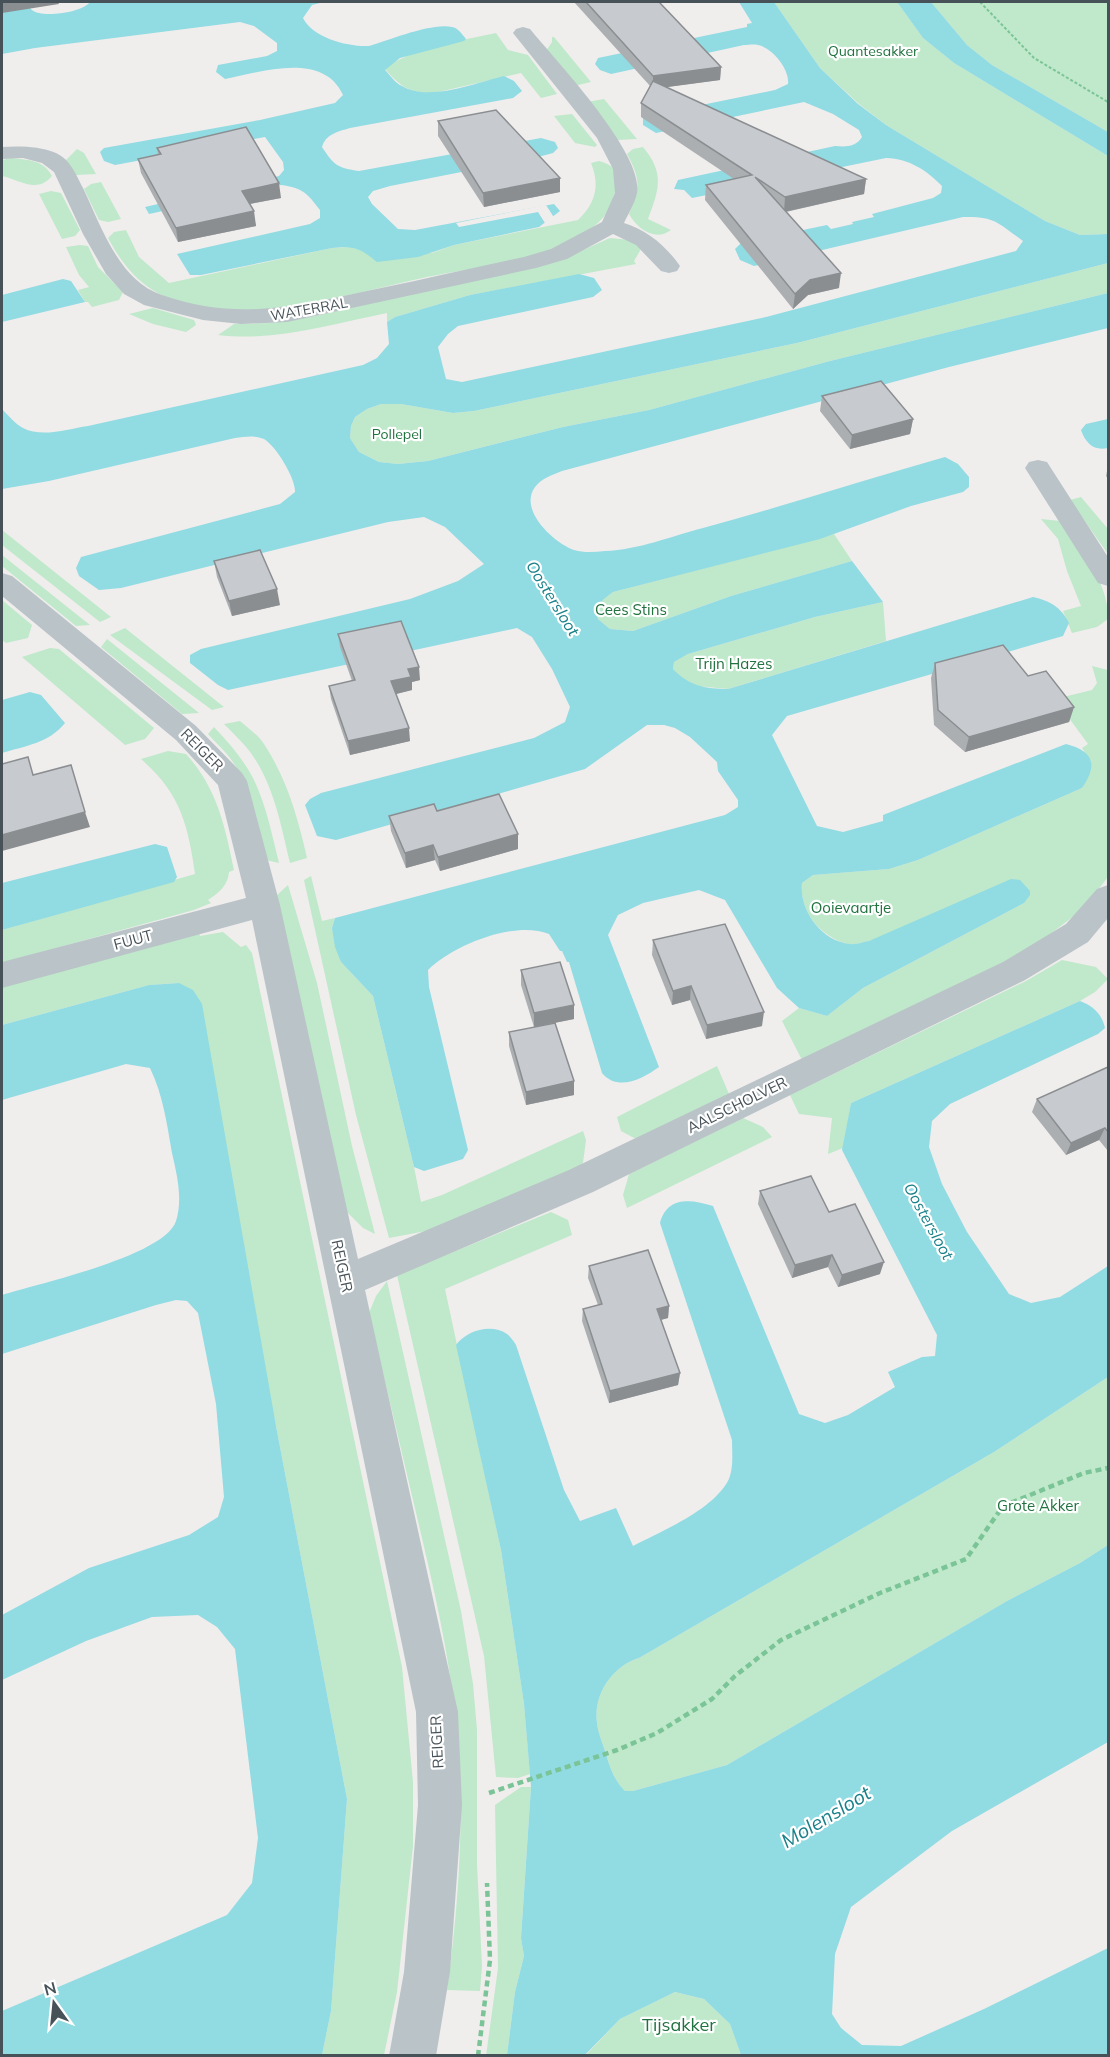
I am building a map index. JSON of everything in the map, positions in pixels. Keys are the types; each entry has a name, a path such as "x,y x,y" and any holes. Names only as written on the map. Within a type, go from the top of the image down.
{"street":[{"path":"523,33 606,136 624,169 626,193 611,226 635,233 646,241 669,266"},
{"name":"WATERRAL","path":"2,153 23,152 49,159 63,169 94,234 117,274 132,289 152,300 212,314 241,317 287,315 505,268 559,254 611,226"},
{"path":"1038,468 1108,577"},
{"name":"REIGER","path":"2,582 186,733 232,781 264,905 437,1712 440,1805 428,1972 412,2055"},
{"name":"AALSCHOLVER","path":"345,1281 581,1181 1014,971 1077,933 1108,897"},
{"name":"FUUT","path":"2,975 264,905"}],"path":[{"path":"980,2 1034,58 1108,102"},
{"path":"488,1805 488,1793 617,1750 657,1733 712,1699 735,1676 781,1640 880,1593 966,1559 1004,1506 1084,1473 1108,1468"},
{"path":"478,2055 490,1960 487,1877"}],"green space":[{"name":"Quantesakker","path":"774,2 897,2 923,38 954,63 1108,156 1108,234 1080,235 1045,221 886,125 820,68"},
{"path":"931,2 1108,2 1108,132 992,65 967,45"},
{"path":"496,33 508,50 528,55 557,94 541,98 521,73 434,93 418,92 401,85 385,69 394,62 421,51"},
{"path":"552,37 591,82 574,86 546,51 552,42"},
{"path":"604,99 637,139 617,140 587,102"},
{"path":"572,114 597,145 595,147 575,143 554,116"},
{"path":"643,147 655,165 658,182 648,219 671,230 659,235 642,229 629,214 637,190 637,177 627,154 633,149"},
{"path":"77,149 84,153 96,174 76,175 66,160"},
{"path":"11,158 39,163 52,176 34,185 2,176 2,160"},
{"path":"599,161 607,164 616,172 616,190 611,204 598,223 564,244 515,260 300,305 237,310 203,307 171,299 158,293 135,276 108,238 114,232 126,230 139,257 169,283 332,248 350,247 361,250 432,253 454,245 578,220 589,207 595,193 594,171 591,163"},
{"path":"101,182 121,219 108,222 99,220 84,189 91,184"},
{"path":"51,191 61,193 80,230 75,236 62,239 39,194"},
{"path":"610,238 631,240 641,249 634,261 636,264 470,295 395,317 387,322 387,313 282,334 239,337 218,335 234,324 269,323 310,317 563,259"},
{"path":"88,246 98,267 123,292 119,300 92,307 85,302 78,290 89,287 79,275 66,247"},
{"name":"Pollepel","path":"1108,263 1108,293 830,361 649,410 563,427 428,461 398,464 379,462 359,452 350,438 351,426 355,417 381,404 401,404 453,413 474,411 797,343"},
{"path":"153,308 194,320 196,325 186,332 153,324 129,314"},
{"path":"1081,497 1108,529 1108,554 1070,500"},
{"path":"1041,519 1060,521 1099,579 1107,605 1108,619 1097,627 1072,633 1063,611 1081,606 1067,571 1058,539"},
{"path":"2,530 111,617 100,622 2,545"},
{"name":"Cees Stins","path":"834,534 852,561 731,596 633,631 610,629 598,619 596,608 613,592"},
{"path":"2,555 90,625 76,626 2,566"},
{"path":"2,600 32,625 28,638 6,643 2,640"},
{"name":"Trijn Hazes","path":"883,602 886,641 728,689 697,686 681,678 673,669 674,662 688,654 815,617"},
{"path":"125,628 224,707 212,710 110,635"},
{"path":"107,639 199,713 182,714 101,647"},
{"path":"50,648 59,649 154,728 145,739 125,745 22,657"},
{"name":"Ooievaartje","path":"1092,666 1108,670 1108,877 1083,909 1024,954 802,1060 782,1021 799,1008 827,1016 863,988 1024,903 852,945 832,937 815,923 804,905 802,883 813,875 889,869 918,860 1082,788 1091,761 1082,748 1088,744 1055,699 1092,690 1097,683"},
{"path":"240,721 262,741 279,771 296,814 307,858 290,863 270,788 247,748 224,724"},
{"path":"214,727 245,764 258,788 279,863 266,860 257,820 244,781 230,758 208,734"},
{"path":"168,751 186,754 197,767 212,794 223,823 234,870 229,872 222,888 208,900 211,903 194,910 2,963 2,930 195,874 189,840 180,810 165,784 141,759"},
{"path":"311,876 322,921 335,918 332,928 341,962 373,996 421,1202 442,1195 583,1131 586,1140 583,1163 574,1170 426,1231 389,1238 356,1115 304,880"},
{"path":"288,885 317,983 352,1146 375,1234 363,1228 345,1210 275,897"},
{"path":"198,931 200,936 223,932 241,947 246,945 252,953 402,1667 413,1782 413,1846 397,1992 384,2055 322,2055 331,2011 347,1799 276,1426 179,983 149,985 2,1025 2,986"},
{"path":"1062,960 1096,967 1108,979 1095,992 1080,1001 851,1103 843,1148 828,1154 832,1118 799,1114 790,1095 1026,981"},
{"path":"717,1066 729,1094 636,1139 621,1131 617,1117"},
{"path":"743,1118 763,1127 772,1137 627,1208 623,1195 629,1174"},
{"path":"551,1212 568,1220 572,1235 445,1289 501,1550 524,1704 530,1774 518,1778 496,1777 484,1656 397,1275"},
{"path":"387,1281 461,1611 473,1684 477,1730 477,1864 482,1966 480,1991 447,1990 459,1875 460,1798 456,1721 448,1661 436,1600 369,1313 376,1296"},
{"name":"Grote Akker","path":"1108,1377 1108,1545 1080,1563 1007,1601 727,1765 633,1791 625,1791 621,1787 609,1764 597,1723 601,1692 620,1668 994,1452"},
{"path":"521,1787 531,1787 521,1937 524,1956 515,1992 507,2055 486,2056 498,1968 495,1805"},
{"name":"Tijsakker","path":"675,1992 704,1999 730,2024 741,2055 585,2056 620,2019"}],"water":[{"path":"2,2 25,2 34,12 51,14 74,11 90,2 324,2 312,5 303,18 308,25 332,40 361,46 369,46 434,27 454,28 466,39 464,41 400,58 385,70 402,86 425,92 452,90 504,76 514,81 522,91 513,98 350,128 329,136 322,147 337,165 359,171 541,138 555,142 558,148 553,153 538,157 390,186 373,191 368,197 372,204 398,229 415,230 554,204 560,211 539,227 454,245 418,257 377,262 356,249 332,248 201,275 190,275 177,254 310,224 320,218 320,210 304,192 281,185 149,214 145,207 279,176 284,170 283,162 265,137 115,165 104,161 100,152 104,148 260,120 335,103 343,95 334,81 321,73 290,68 273,69 225,79 216,72 218,65 267,56 277,51 277,43 254,26 240,22 2,54"},
{"name":"Oostersloot","path":"739,2 774,2 820,68 858,104 886,125 1045,221 1080,235 1108,234 1108,263 797,343 474,411 453,413 401,404 381,404 355,417 351,426 350,438 359,452 379,462 398,464 428,461 563,427 649,410 830,361 1108,293 1108,328 949,367 562,471 541,481 531,496 531,506 535,515 548,533 574,550 597,552 655,542 945,457 958,464 969,477 969,487 963,492 911,506 820,539 613,592 596,608 598,619 610,629 633,631 731,596 852,561 883,602 815,617 688,654 674,662 673,669 692,683 705,687 728,689 1033,597 1050,603 1066,617 1069,623 1063,636 787,716 772,735 817,826 843,832 883,821 883,815 1066,744 1088,755 1090,772 1082,788 918,860 889,869 813,875 802,883 804,904 814,922 830,937 839,942 852,944 869,941 1011,879 1020,880 1030,891 1024,903 863,988 827,1016 799,1008 777,988 725,900 699,890 643,903 618,915 608,935 659,1067 630,1082 615,1082 602,1073 569,962 549,934 519,930 502,933 485,937 453,952 428,970 429,987 468,1150 463,1159 424,1171 414,1167 373,996 341,962 335,947 332,928 335,918 725,815 738,807 738,800 718,771 717,762 690,737 675,728 664,725 647,725 585,769 336,840 317,836 305,805 321,793 534,738 565,722 570,707 552,669 532,637 517,628 228,690 190,663 190,655 201,649 410,599 458,581 484,564 445,527 424,517 388,522 121,588 99,590 79,576 76,568 81,557 280,504 295,492 289,471 279,455 264,439 246,437 49,481 2,489 2,409 23,428 38,432 55,432 363,365 377,358 389,344 387,322 395,317 470,295 579,274 594,278 602,290 593,297 458,326 438,347 446,379 462,382 766,317 1016,251 1023,241 1001,225 989,219 963,217 754,266 740,260 735,249 741,243 827,225 831,229 853,224 852,222 874,217 872,214 933,198 941,193 942,186 917,166 886,158 692,198 684,190 674,189 678,180 835,146 850,146 862,137 859,130 833,114 804,102 656,133 643,125 643,117 775,90 788,84 786,72 779,60 769,50 758,45 744,45 611,74 600,70 595,64 598,58 747,27 747,24 752,23"},
{"path":"897,2 931,2 967,45 992,65 1108,132 1108,156 954,63 923,38"},
{"path":"63,279 71,281 85,302 2,322 2,295"},
{"path":"1108,419 1108,448 1095,447 1088,443 1081,430 1086,424"},
{"path":"30,692 41,695 65,723 59,730 44,739 2,753 2,700"},
{"path":"155,844 167,847 177,877 174,882 2,930 2,883"},
{"path":"179,983 193,990 202,1004 276,1426 347,1799 331,2011 322,2055 2,2055 2,2011 227,1915 252,1883 258,1838 235,1649 217,1627 198,1615 152,1617 86,1641 2,1680 2,1615 89,1568 189,1535 218,1517 224,1497 216,1404 198,1313 187,1301 176,1300 156,1305 2,1354 2,1295 98,1267 149,1246 167,1234 176,1221 179,1196 164,1110 150,1068 126,1064 2,1100 2,1025 149,985"},
{"path":"1080,1001 1096,1011 1105,1028 1098,1034 950,1104 932,1121 929,1147 942,1184 967,1232 1009,1294 1031,1303 1060,1297 1108,1266 1108,1377 994,1452 620,1668 601,1692 597,1723 609,1764 615,1778 625,1791 633,1791 727,1765 1007,1601 1080,1563 1108,1545 1108,1742 952,1831 851,1907 835,1954 832,2014 841,2028 862,2045 901,2046 984,2009 1108,1948 1108,2055 741,2055 730,2024 704,1999 675,1992 620,2019 585,2055 507,2055 515,1992 524,1956 521,1938 531,1787 524,1704 501,1550 456,1345 472,1332 486,1329 501,1331 514,1342 564,1490 580,1521 616,1508 633,1546 671,1527 710,1502 728,1481 732,1466 732,1440 660,1223 663,1214 674,1204 681,1202 696,1202 713,1206 799,1414 825,1423 848,1415 895,1387 888,1372 922,1357 935,1356 937,1335 842,1150 851,1103"}],"pier":[{"path":"546,205 555,219 553,221 545,223 538,212 459,227 456,223"}],"building":[{"path":"586,2 659,2 721,67 653,76"},
{"path":"653,81 866,179 785,197 755,177 841,273 810,280 795,294 706,185 752,175 641,103"},
{"path":"496,110 560,178 483,193 438,121"},
{"path":"246,127 279,183 242,191 254,211 176,228 138,159 161,154 157,148"},
{"path":"881,381 913,419 852,435 822,396"},
{"path":"260,550 277,589 229,601 214,561"},
{"path":"401,621 419,667 408,669 411,677 391,681 409,728 348,741 329,686 355,680 338,634"},
{"path":"1003,645 1028,676 1046,671 1074,707 969,737 938,710 935,663"},
{"path":"28,757 33,775 71,765 85,812 2,835 2,764"},
{"path":"499,794 518,834 438,857 433,845 405,853 389,816 434,804 437,811"},
{"path":"725,924 764,1012 707,1025 691,986 673,991 653,940"},
{"path":"560,962 574,1005 534,1013 521,970"},
{"path":"555,1023 574,1081 526,1092 509,1032"},
{"path":"1108,1067 1108,1132 1105,1128 1071,1143 1037,1099"},
{"path":"811,1176 829,1212 855,1204 884,1262 842,1275 832,1255 795,1265 760,1191"},
{"path":"648,1250 669,1306 657,1309 680,1373 610,1391 583,1309 602,1304 589,1266"}],"water label":[{"name":"Molensloot","path":"826,1817"}]}
